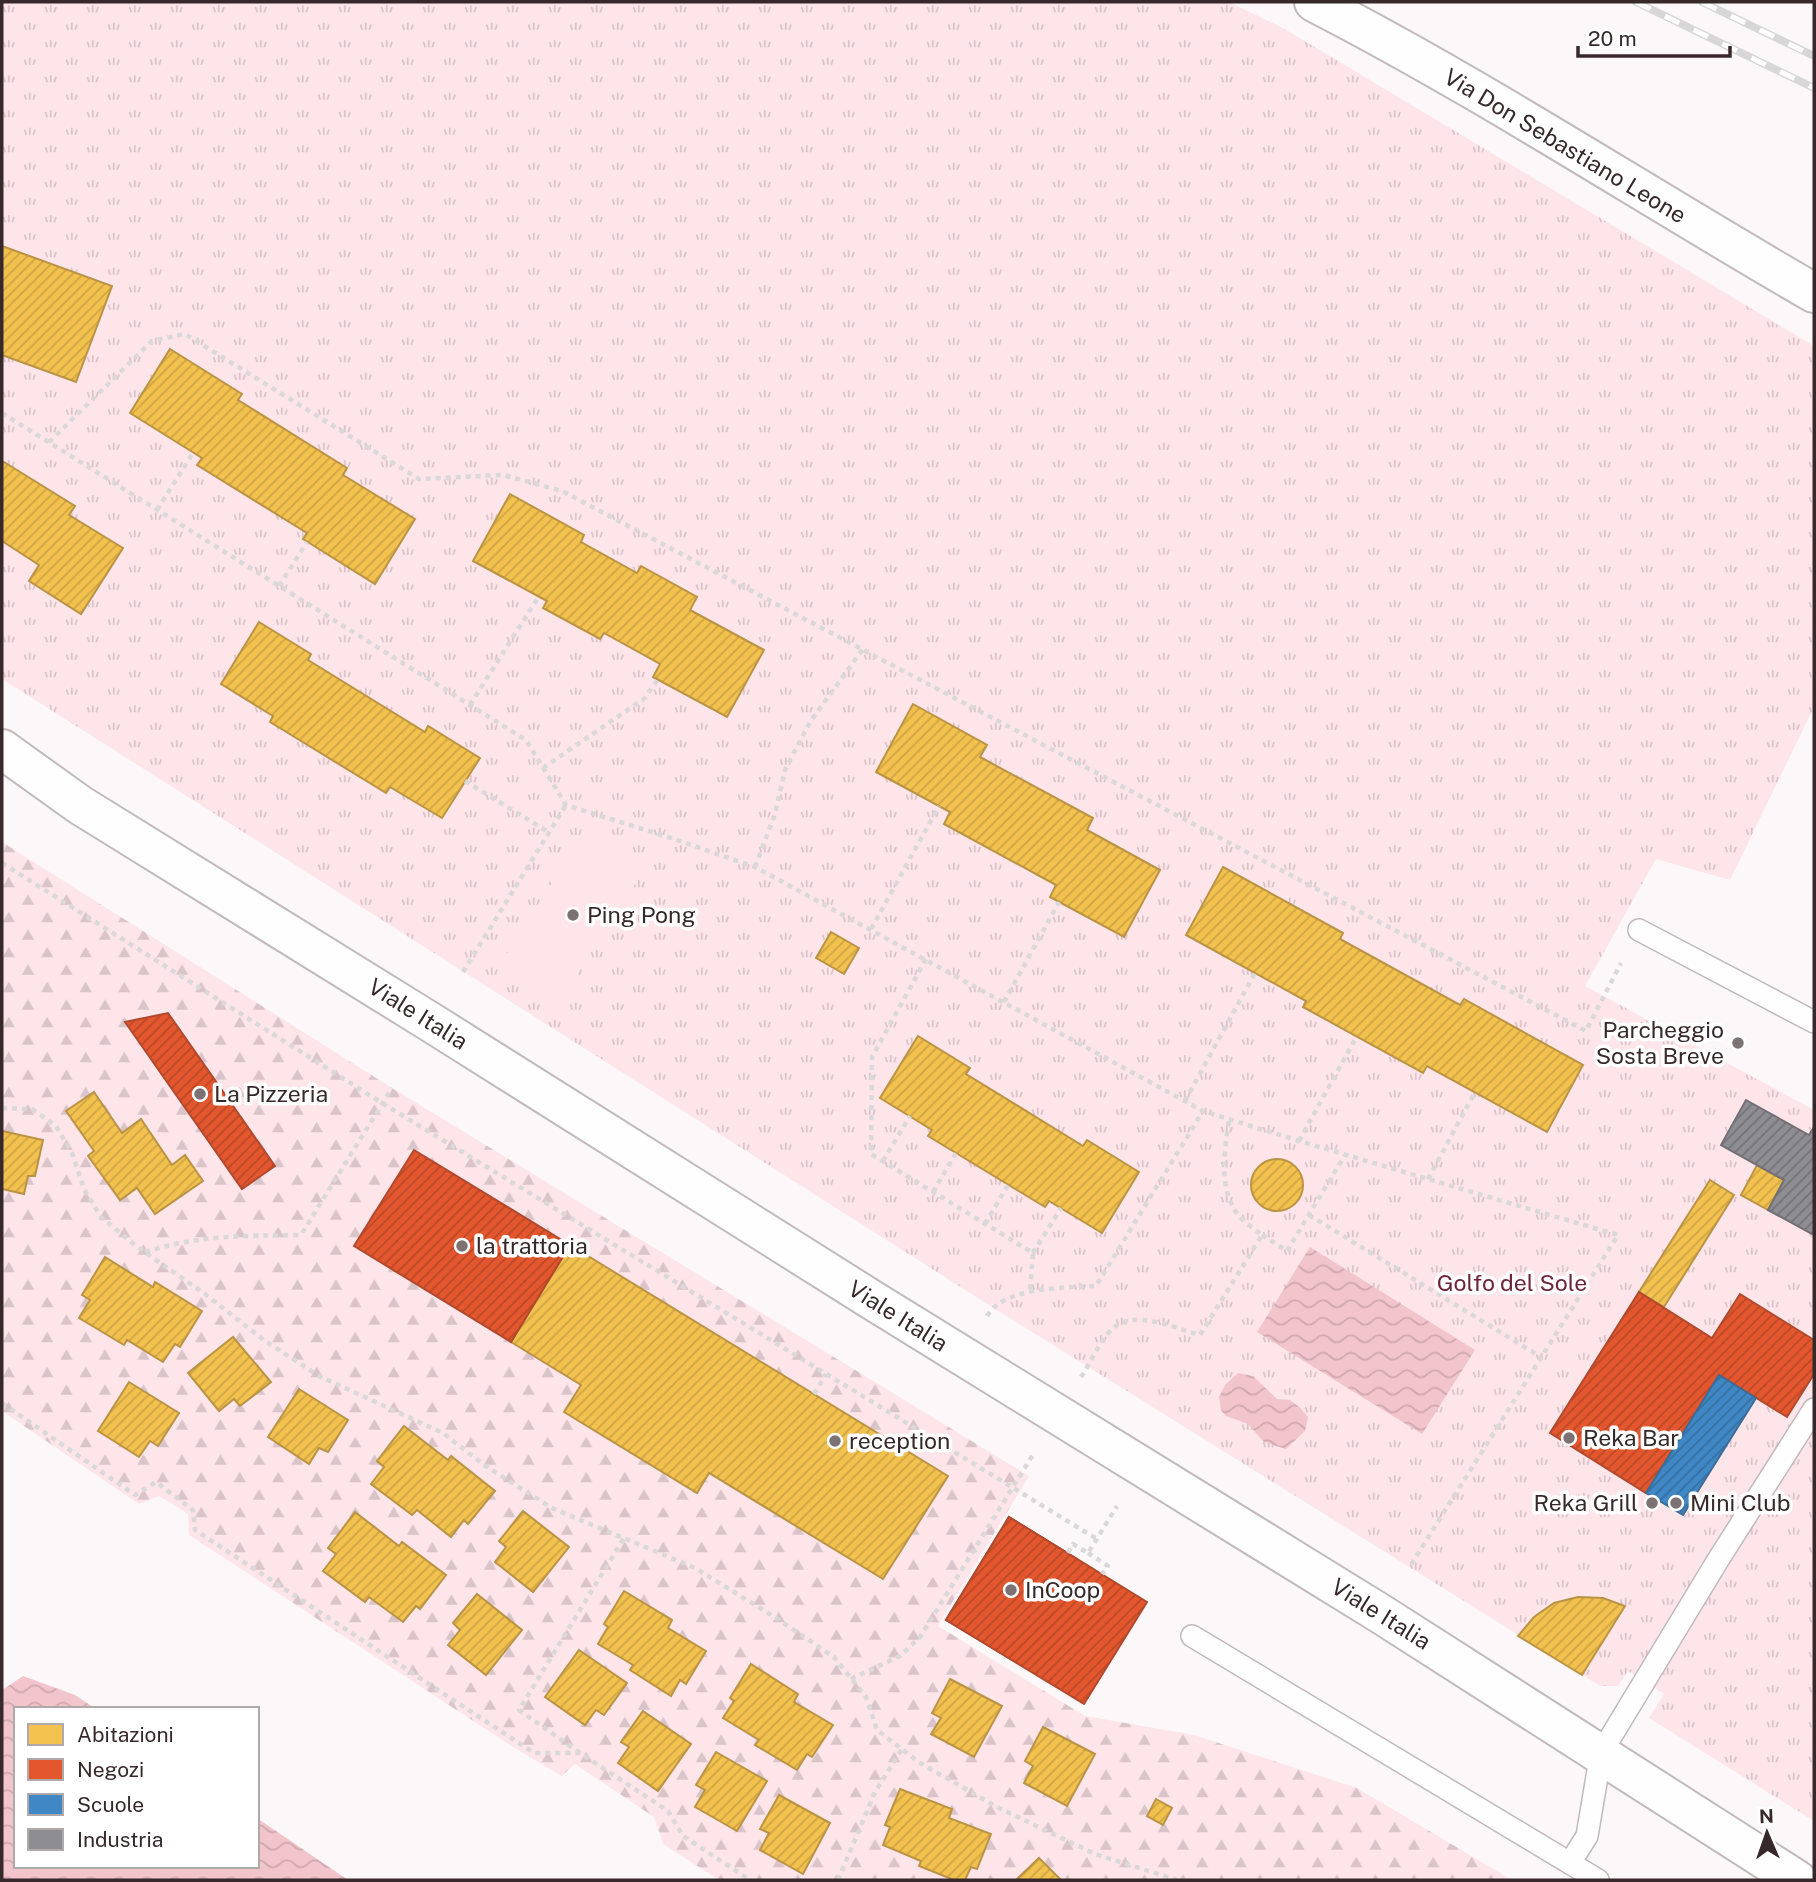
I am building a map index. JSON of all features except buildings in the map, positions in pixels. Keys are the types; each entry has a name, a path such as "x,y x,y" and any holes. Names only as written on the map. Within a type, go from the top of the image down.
{"street":[{"name":"Via Don Sebastiano Leone","path":"1314,2 1460,84 1814,293"},
{"name":"Viale Italia","path":"2,749 80,805 872,1300 1142,1465 1601,1753 1797,1880"}],"lane":[{"path":"1639,930 1814,1022"},
{"path":"1570,1863 1587,1836 1601,1753 1718,1560 1814,1409"},
{"path":"1192,1636 1598,1880"}],"path":[{"path":"49,442 152,341 185,334 419,480 503,475 562,491 1586,1031 1639,930"},
{"path":"2,413 526,740 566,806 755,867 1203,1111 1299,1142 1618,1235 1409,1568"},
{"path":"157,510 193,453"},
{"path":"279,586 307,542"},
{"path":"470,705 539,596"},
{"path":"755,867 775,814 785,770 810,722 863,649"},
{"path":"543,768 645,698 658,680"},
{"path":"466,781 550,833"},
{"path":"463,972 566,806"},
{"path":"871,929 939,806"},
{"path":"2,863 382,1103 1097,1539"},
{"path":"1004,1002 1059,902"},
{"path":"926,959 872,1057 871,1154 1033,1253"},
{"path":"1185,1101 1255,973"},
{"path":"1299,1142 1357,1036"},
{"path":"145,1252 178,1242 216,1237 301,1235 392,1088"},
{"path":"1428,1179 1475,1092"},
{"path":"2,1108 32,1109 56,1126 72,1153 84,1189 101,1217 265,1341 319,1376 443,1433 484,1465 552,1508 695,1568 776,1618 834,1657 866,1697 877,1730 920,1763 999,1808 1095,1854 1177,1880"},
{"path":"992,1307 1030,1290 1096,1286 1203,1111"},
{"path":"883,1161 910,1116"},
{"path":"1230,1119 1223,1160 1227,1191 1239,1216 1287,1251 1345,1155"},
{"path":"933,1192 956,1153"},
{"path":"985,1224 1008,1185"},
{"path":"1030,1290 1033,1253 1061,1208"},
{"path":"1309,1215 1541,1357"},
{"path":"1088,1367 1112,1328 1134,1319 1200,1335 1262,1235"},
{"path":"814,1394 826,1374"},
{"path":"2,1403 135,1495 156,1482 193,1510 195,1530 534,1753 580,1754"},
{"path":"1088,1553 1142,1465"},
{"path":"851,1679 900,1656 920,1637 1013,1488"},
{"path":"624,1538 519,1710 667,1811 683,1836 750,1880"},
{"path":"1068,1553 1073,1544 1088,1553 1108,1566 1102,1574"},
{"path":"838,1880 875,1792 902,1749"}],"green space":[{"name":"Golfo del Sole","path":"2,2 1229,2 1283,28 1814,346 1814,707 1730,880 1656,859 1585,986 1814,1110 1814,1821 1649,1718 1664,1694 1628,1671 1618,1686 1600,1686 992,1307 2,679"},
{"name":"Ping Pong","path":"588,826 648,864 558,1004 499,966"},
{"path":"2,842 392,1088 1029,1476 938,1626 1085,1716 1194,1735 1357,1788 1512,1880 719,1880 663,1844 654,1817 575,1764 562,1776 513,1747 189,1535 188,1514 159,1496 139,1504 2,1411"}],"water":[{"path":"1310,1247 1475,1350 1422,1434 1257,1332"},
{"path":"1238,1373 1253,1376 1277,1399 1290,1400 1308,1417 1305,1431 1286,1449 1264,1442 1248,1424 1226,1416 1221,1410 1219,1397 1225,1385"},
{"path":"23,1676 75,1695 93,1707 14,1707 14,1868 259,1868 259,1819 348,1880 2,1880 2,1690"}],"railway":[{"path":"1636,2 1814,88"},
{"path":"1702,2 1814,56"}],"place":[{"name":"Ping Pong","path":"573,915"},
{"name":"Parcheggio Sosta Breve","path":"1738,1043"},
{"name":"La Pizzeria","path":"200,1094"},
{"name":"la trattoria","path":"462,1246"},
{"name":"Reka Bar","path":"1569,1438"},
{"name":"reception","path":"835,1441"},
{"name":"Reka Grill","path":"1652,1503"},
{"name":"Mini Club","path":"1676,1503"},
{"name":"InCoop","path":"1011,1590"}]}
